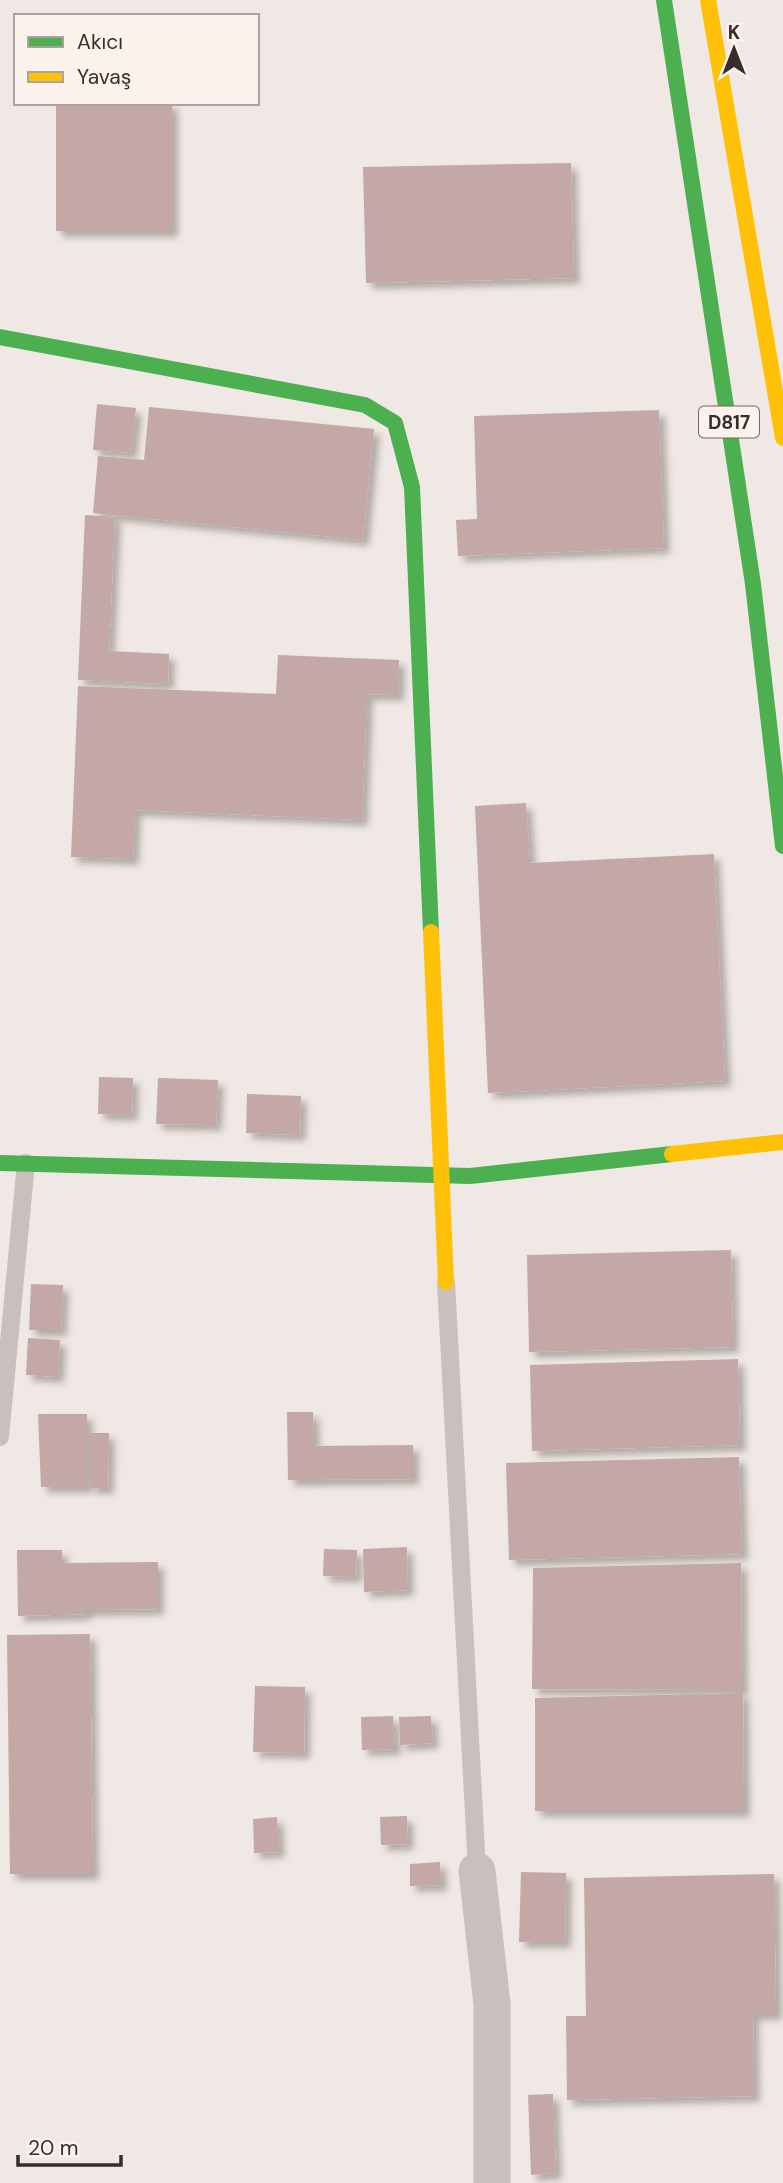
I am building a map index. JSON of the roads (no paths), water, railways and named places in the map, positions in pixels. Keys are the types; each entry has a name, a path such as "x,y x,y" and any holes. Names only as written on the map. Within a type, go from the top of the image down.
{"main road":[{"name":"D817","path":"664,0 753,584 783,846"},
{"name":"D817","path":"708,0 783,438"},
{"path":"0,337 365,405 395,423 412,487 446,1282"},
{"path":"0,1163 470,1177 783,1142"}],"street":[{"path":"477,1871 492,2004 492,2183"}],"lane":[{"path":"0,1437 26,1163"},
{"path":"446,1282 477,1871"}]}
